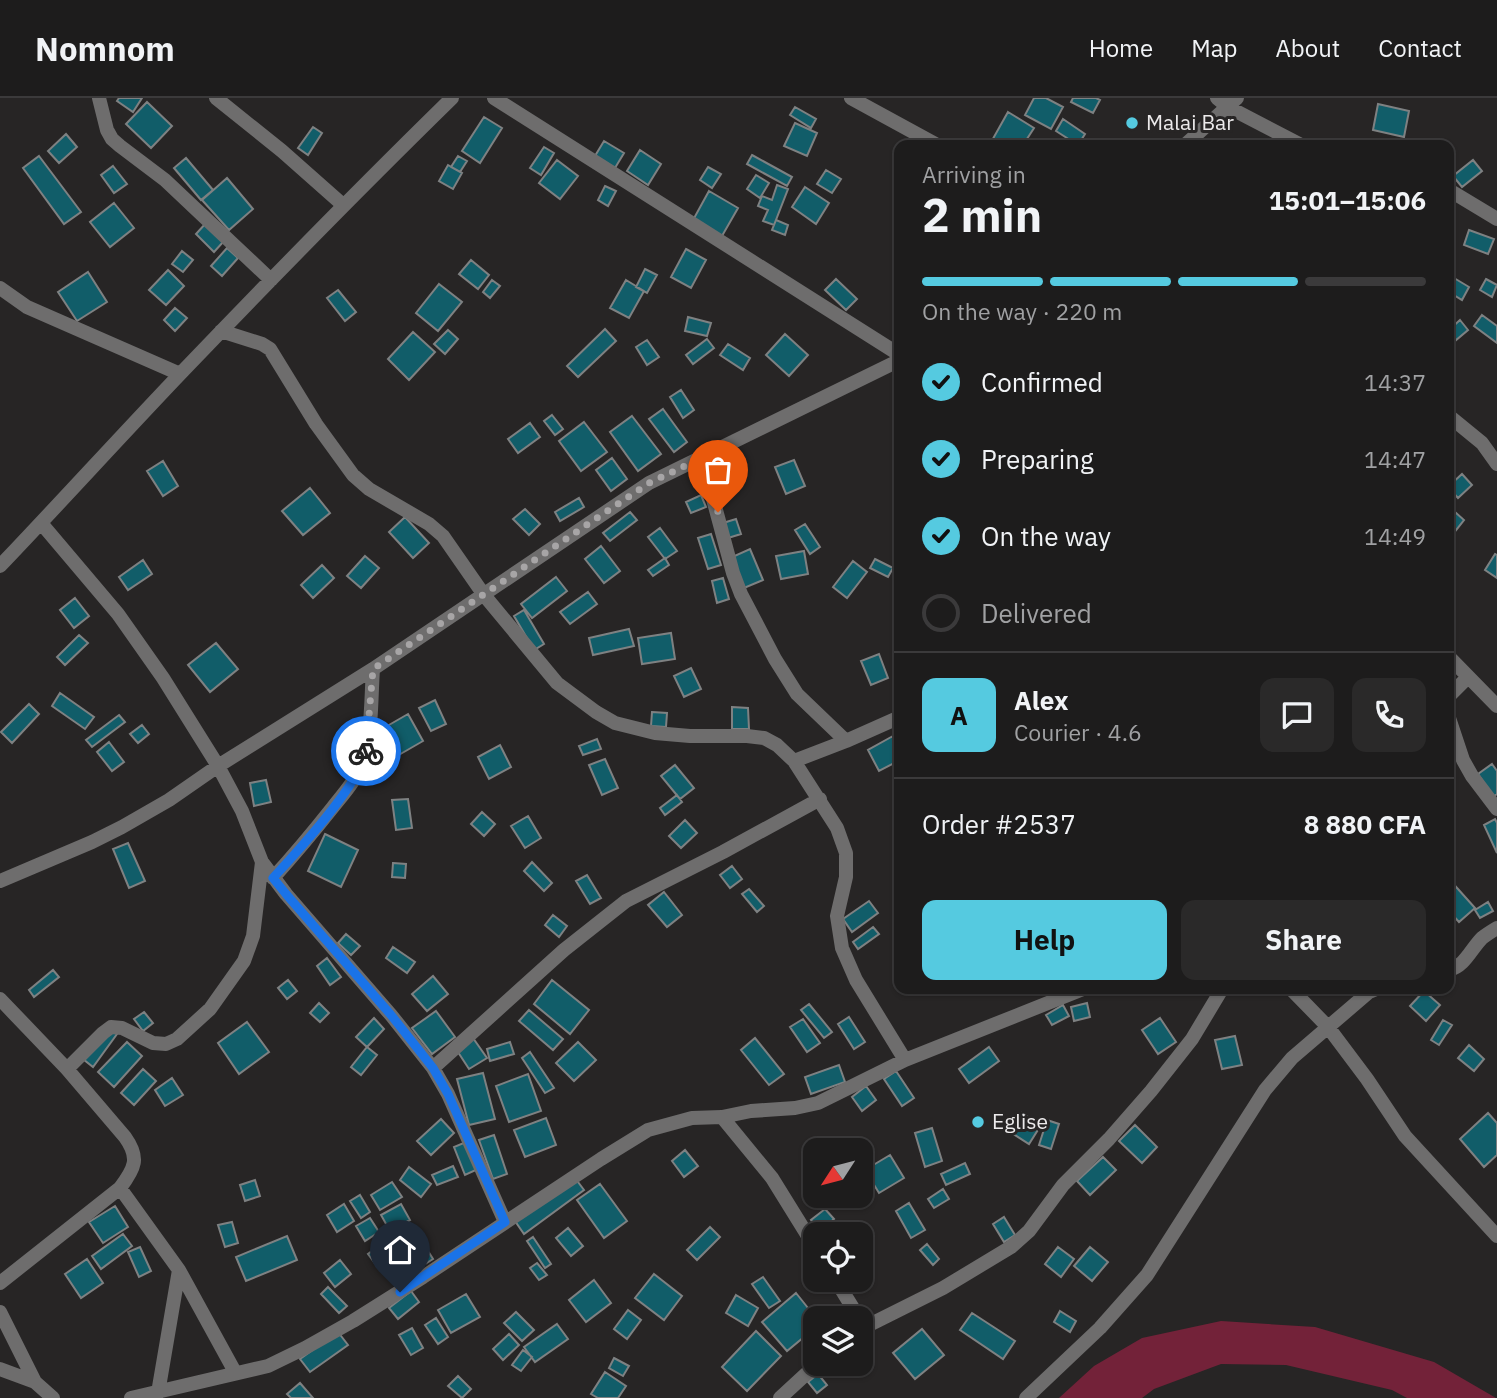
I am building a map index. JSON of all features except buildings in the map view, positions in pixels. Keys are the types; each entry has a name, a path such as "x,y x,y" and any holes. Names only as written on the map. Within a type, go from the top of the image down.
{"street":[{"path":"99,98 112,139 165,180 271,280"},
{"path":"216,98 343,205"},
{"path":"0,566 221,331 452,98"},
{"path":"494,98 894,354"},
{"path":"851,98 928,140"},
{"path":"1190,140 1227,101 1293,140"},
{"path":"1454,193 1497,219"},
{"path":"0,288 27,307 180,374"},
{"path":"221,331 270,349 316,424 353,475 369,489 429,524 443,536 484,595 557,683 615,723 655,733 764,738 777,745 794,761 837,828 846,853 846,877 837,916 842,948 856,980 905,1060"},
{"path":"0,881 92,842 169,800 218,766 373,669 649,483 894,361"},
{"path":"1454,419 1482,443 1497,464"},
{"path":"702,458 741,594 797,694 846,741"},
{"path":"41,523 118,614 163,678 218,766 242,811 262,862 273,878 433,1068 448,1094 505,1222"},
{"path":"1454,662 1497,706"},
{"path":"273,878 301,848 345,792 365,757 373,669"},
{"path":"1454,691 1468,677"},
{"path":"794,761 894,720"},
{"path":"1454,733 1463,760 1472,776 1497,809"},
{"path":"433,1068 564,950 626,901 820,799"},
{"path":"67,1069 111,1027 122,1028 153,1042 166,1044 177,1040 210,1009 244,961 253,936 262,862"},
{"path":"1454,969 1462,964 1481,939 1497,928"},
{"path":"131,1398 268,1366 305,1348 423,1277 648,1130 692,1118 722,1117 818,1103 905,1060 1070,994"},
{"path":"873,1319 943,1287 1011,1247 1029,1231 1063,1185 1109,1139 1151,1091 1192,1039 1219,994"},
{"path":"1296,994 1328,1027 1405,1136 1497,1236"},
{"path":"1026,1398 1100,1328 1147,1275 1265,1090 1292,1058 1367,994"},
{"path":"0,999 67,1069 125,1137 132,1147 135,1162 120,1188 0,1283"},
{"path":"722,1117 772,1178 803,1228"},
{"path":"120,1188 179,1270 235,1372"},
{"path":"158,1393 179,1270"},
{"path":"0,1312 35,1382 52,1398"},
{"path":"0,1369 35,1382"},
{"path":"780,1398 804,1376"}],"shaded area":[{"path":"1221,1321 1315,1327 1434,1362 1496,1398 1407,1398 1392,1390 1286,1365 1221,1364 1154,1389 1142,1398 1059,1398 1094,1366 1142,1338"}],"way so far":[{"path":"366,751 373,669 649,483 702,458 718,512"}],"place":[{"name":"Malai Bar","path":"1132,123"},
{"name":"Eglise","path":"978,1122"}],"route":[{"path":"366,751 345,792 301,848 273,878 433,1068 448,1094 505,1222 400,1292"}]}
